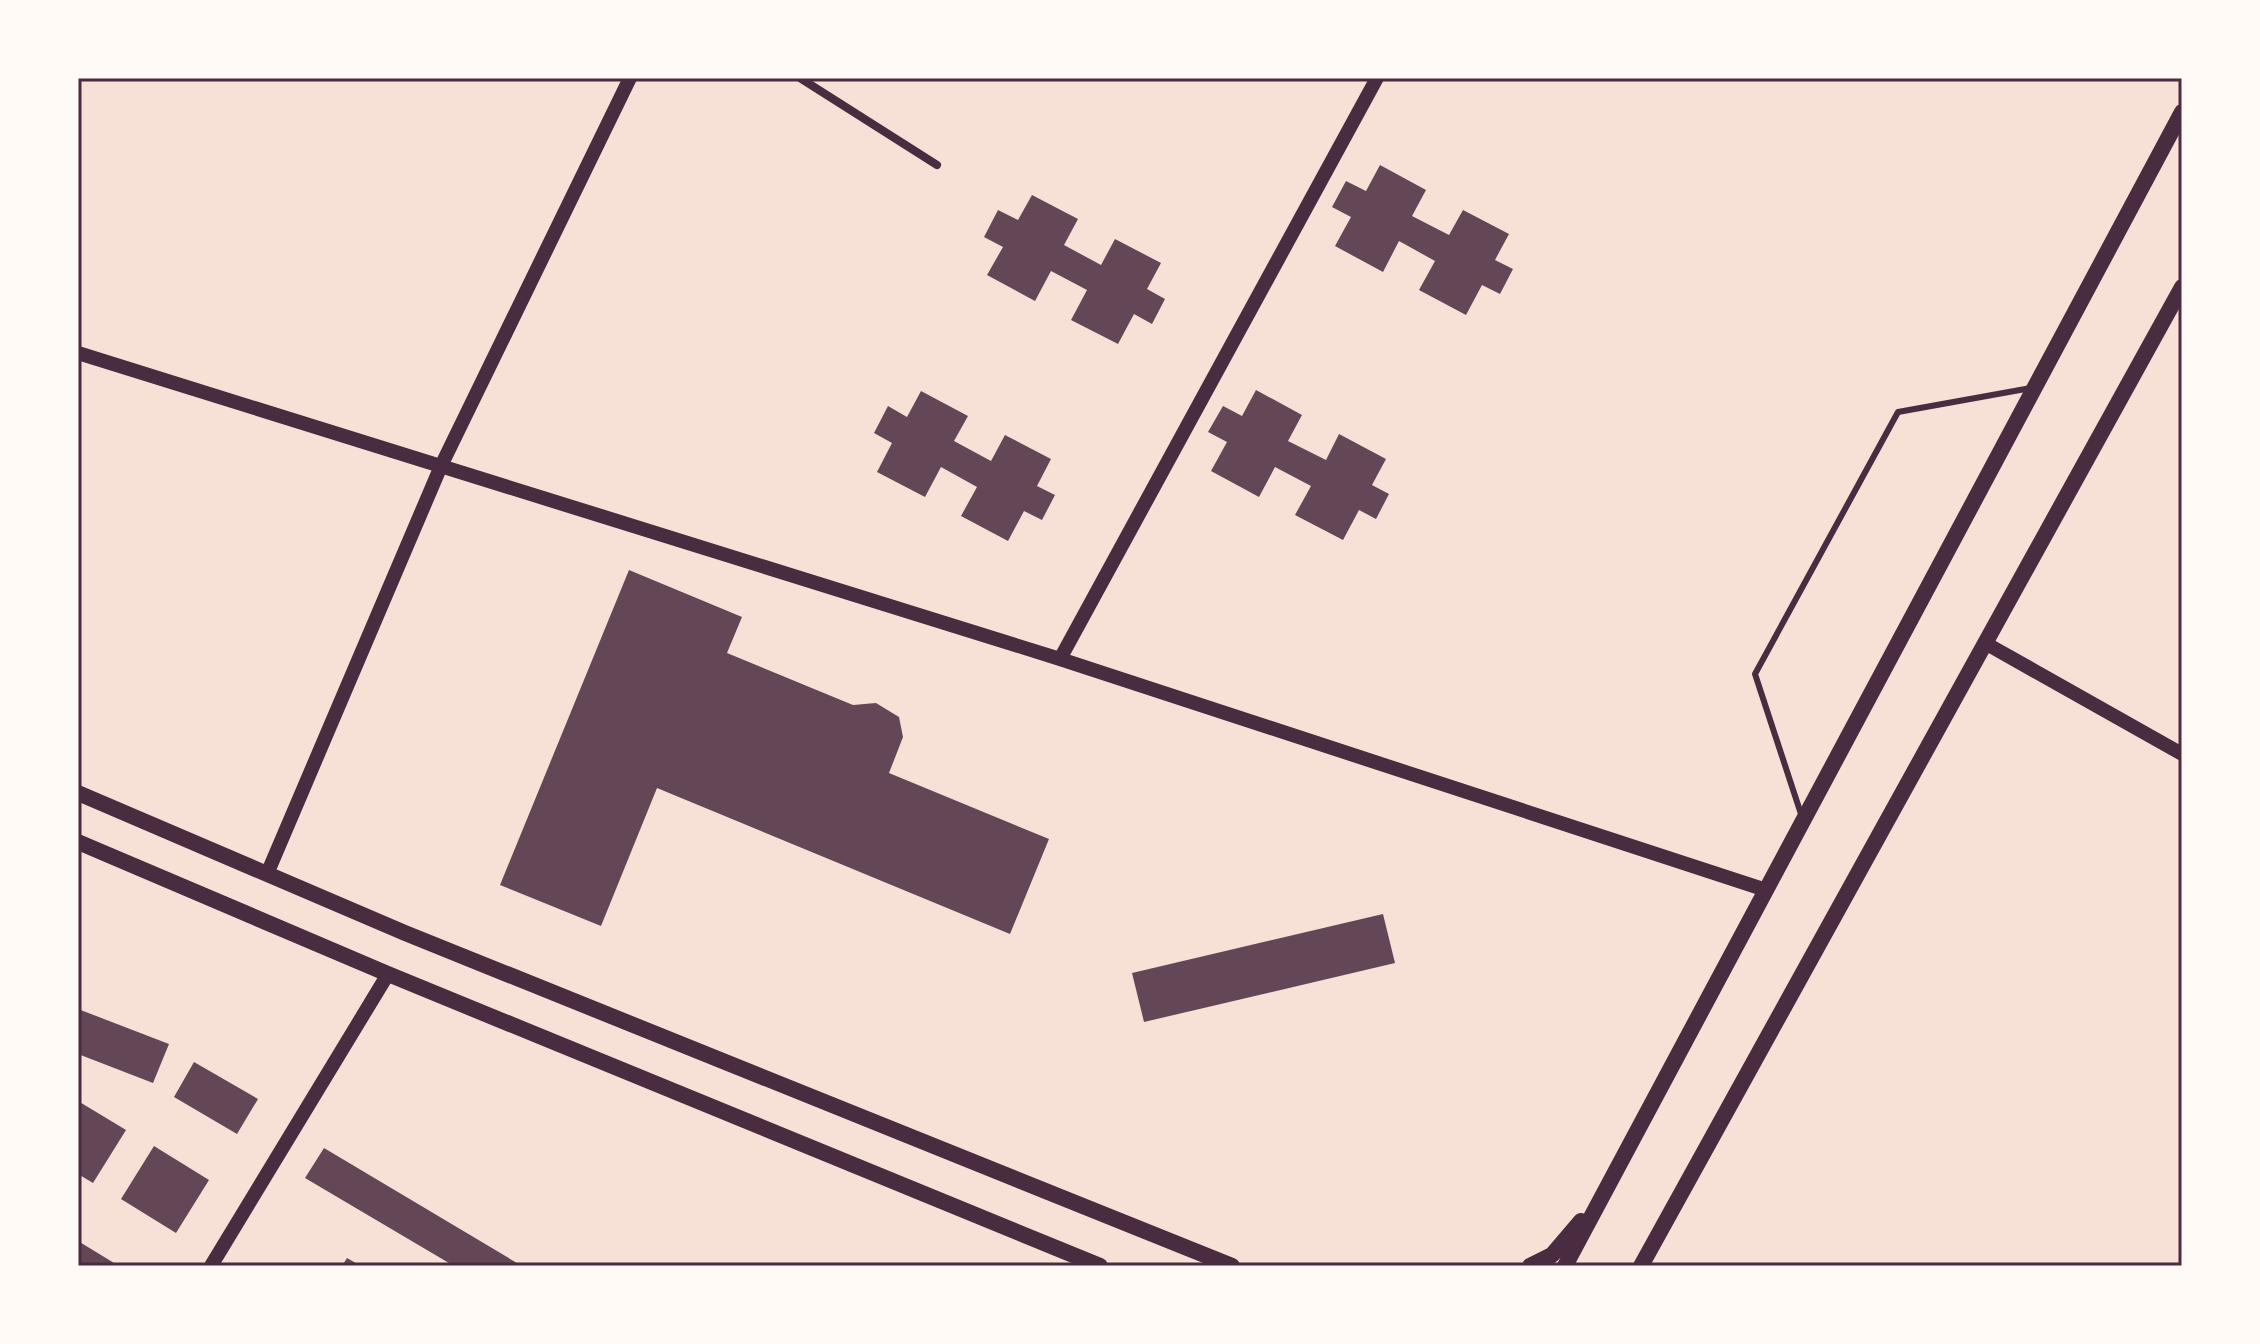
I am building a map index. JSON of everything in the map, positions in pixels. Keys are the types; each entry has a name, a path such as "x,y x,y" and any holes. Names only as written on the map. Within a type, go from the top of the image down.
{"main road":[{"path":"1565,1266 2182,112"},
{"path":"1641,1266 2182,287"},
{"path":"78,793 405,933 1232,1266"},
{"path":"78,842 388,974 1100,1266"},
{"path":"1530,1266 1552,1255 1603,1195"}],"street":[{"path":"267,874 441,466 630,78"},
{"path":"800,78 937,165"},
{"path":"1060,659 1377,78"},
{"path":"78,353 1060,659 1766,890"},
{"path":"1985,643 2182,754"},
{"path":"211,1266 388,974"}],"lane":[{"path":"1803,821 1755,674 1898,412 2035,387"}],"building":[{"path":"1380,165 1426,190 1412,216 1449,235 1463,210 1509,234 1495,260 1513,269 1500,294 1482,285 1466,315 1419,290 1435,261 1399,241 1383,272 1335,246 1351,217 1332,207 1346,181 1366,191"},
{"path":"1032,195 1078,219 1064,245 1101,265 1115,239 1161,263 1147,289 1165,299 1152,324 1134,314 1118,344 1071,320 1087,290 1051,271 1035,301 987,275 1003,247 984,237 998,210 1018,220"},
{"path":"1256,390 1302,415 1288,441 1326,460 1339,434 1386,459 1372,485 1389,494 1376,519 1359,510 1343,540 1295,515 1311,486 1275,467 1259,497 1211,471 1227,442 1208,432 1223,406 1242,416"},
{"path":"921,391 968,416 954,441 991,461 1005,435 1051,459 1037,486 1055,495 1042,520 1024,511 1008,541 961,516 977,487 941,467 925,497 877,472 892,443 874,433 888,406 907,417"},
{"path":"629,570 742,617 727,653 853,705 876,703 899,717 903,737 889,773 1049,839 1010,934 657,788 601,926 500,885"},
{"path":"1383,914 1395,963 1144,1022 1132,973"},
{"path":"78,1009 169,1044 153,1083 78,1054"},
{"path":"194,1062 258,1099 237,1134 174,1097"},
{"path":"78,1101 126,1130 93,1183 78,1174"},
{"path":"154,1146 209,1180 176,1233 121,1199"},
{"path":"324,1148 522,1266 454,1266 305,1178"},
{"path":"78,1241 119,1266 78,1266"},
{"path":"347,1258 361,1266 342,1266"}]}
